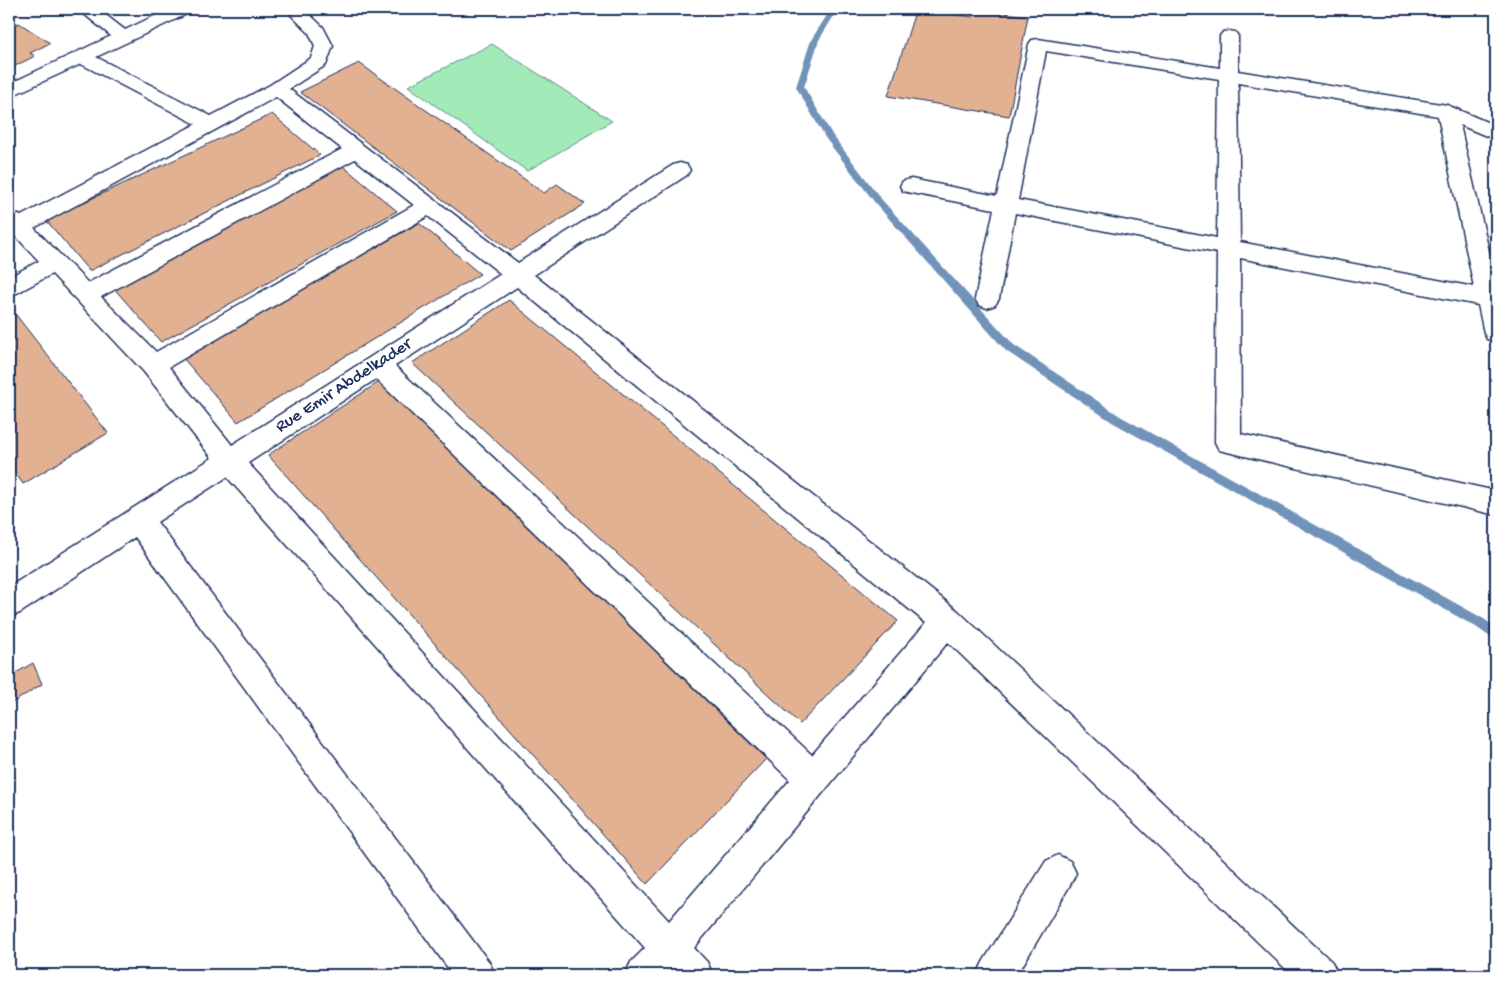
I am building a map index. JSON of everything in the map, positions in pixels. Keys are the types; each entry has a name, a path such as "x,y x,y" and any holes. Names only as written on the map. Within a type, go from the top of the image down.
{"street":[{"path":"87,9 123,37"},
{"path":"9,91 183,9"},
{"path":"294,9 317,31 324,46 319,61 277,90 14,222 153,365 229,460 694,975"},
{"path":"1229,36 1228,442 1496,503"},
{"path":"987,300 1038,44 1447,111 1496,134"},
{"path":"81,57 212,124"},
{"path":"277,90 518,275 947,621 1319,975"},
{"path":"1447,111 1492,299 1496,333"},
{"path":"85,295 356,150"},
{"name":"Rue Emir Abdelkader","path":"9,603 680,170"},
{"path":"911,186 1492,299"},
{"path":"153,365 429,206"},
{"path":"9,287 55,263"},
{"path":"378,365 813,779"},
{"path":"138,519 476,975"},
{"path":"644,975 670,948 947,621"},
{"path":"996,975 1058,873"}],"green space":[{"path":"492,44 612,121 527,171 408,86"}],"building":[{"path":"916,9 973,17 975,9 1005,9 1004,13 1028,16 1009,116 888,96"},
{"path":"19,23 50,43 30,53 35,56 9,69 9,27"},
{"path":"359,63 544,193 557,184 585,204 511,251 300,92"},
{"path":"272,114 320,155 89,271 46,220"},
{"path":"343,166 397,211 161,342 111,285"},
{"path":"419,223 480,274 238,422 182,357"},
{"path":"509,300 898,621 800,724 412,363"},
{"path":"9,306 108,433 23,484 9,464"},
{"path":"379,382 766,759 647,884 268,455"},
{"path":"33,663 42,684 9,705 9,677"}],"waterway":[{"path":"834,9 815,40 800,87 829,137 879,202 1010,348 1116,419 1480,623 1496,635"}]}
